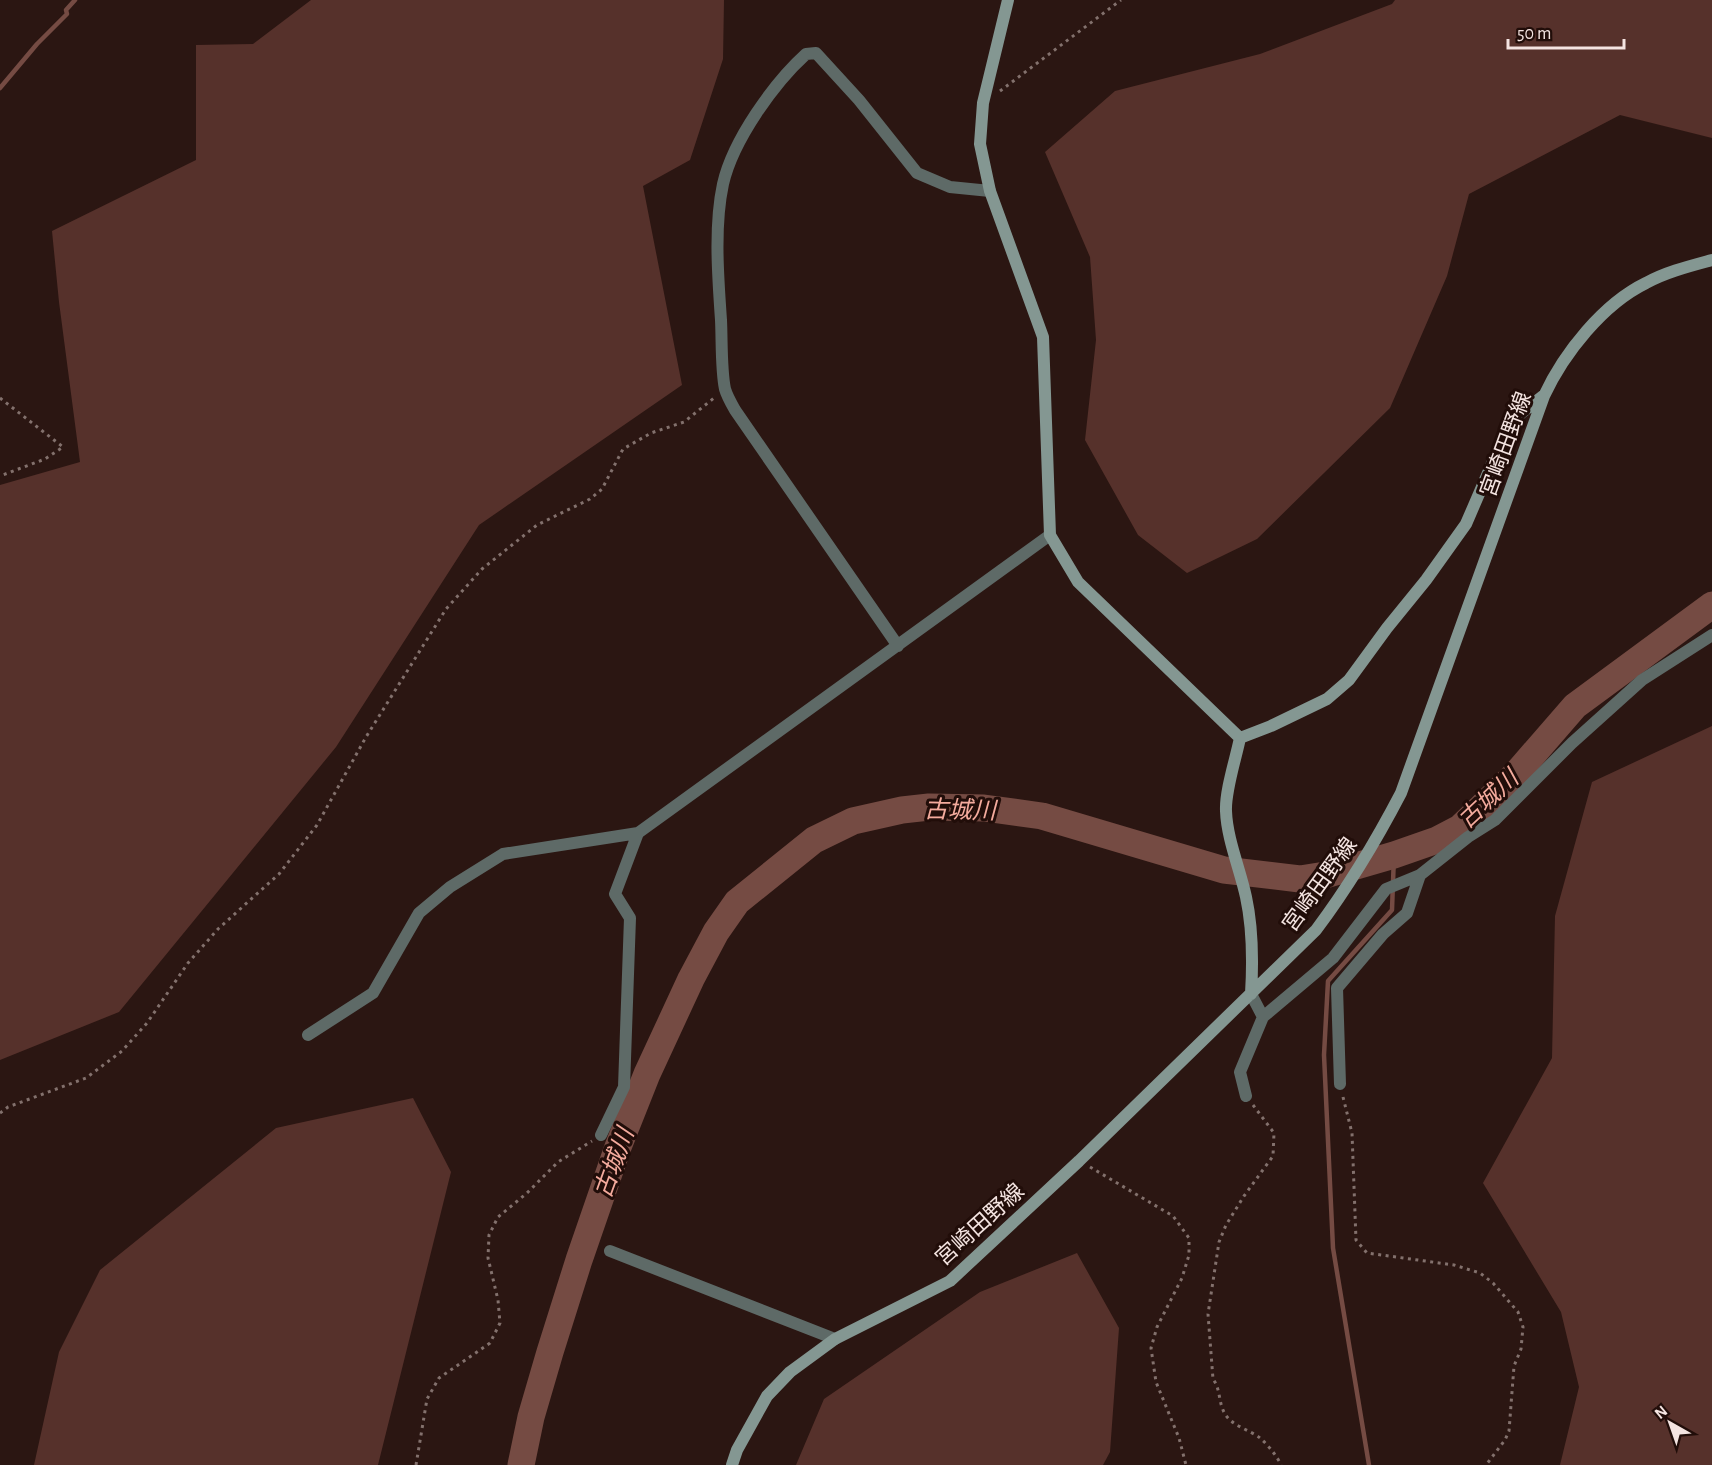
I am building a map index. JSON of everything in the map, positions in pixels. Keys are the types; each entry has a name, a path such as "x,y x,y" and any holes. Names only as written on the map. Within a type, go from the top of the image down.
{"main road":[{"path":"1008,0 983,103 980,144 990,191 1043,337 1050,535 1078,582 1240,738"},
{"name":"宮崎田野線","path":"732,1465 737,1450 767,1396 790,1372 835,1339 950,1281 1079,1161 1316,930 1349,886 1401,793 1544,396 1553,377 1573,348 1613,305 1646,283 1712,260"},
{"path":"1240,738 1327,699 1349,680 1466,524 1510,422 1544,396"},
{"path":"1240,738 1226,810 1246,896 1252,954 1251,994"}],"street":[{"path":"898,646 735,410 725,390 719,286 720,218 724,182 739,143 760,109 791,68 806,54 816,53 859,100 917,173 950,187 990,191"},
{"path":"308,1035 373,993 419,913 450,887 503,854 638,833 1050,535"},
{"path":"1246,1096 1240,1072 1263,1017 1333,958 1386,889 1420,875 1468,837 1495,820 1572,742 1642,680 1712,635"},
{"path":"601,1135 624,1087 630,918 615,894 638,833"},
{"path":"1340,1084 1337,988 1383,934 1407,913 1420,875"},
{"path":"1251,994 1263,1017"},
{"path":"610,1251 835,1339"}],"path":[{"path":"983,103 1121,0"},
{"path":"0,1113 8,1107 86,1078 122,1051 147,1023 188,963 218,929 279,874 317,825 366,737 446,609 482,569 537,525 590,499 602,489 623,449 651,433 684,422 725,390"},
{"path":"0,398 63,447 45,459 0,476"},
{"path":"1340,1084 1352,1133 1356,1240 1367,1253 1454,1265 1480,1273 1493,1283 1518,1312 1523,1327 1521,1349 1514,1366 1509,1431 1486,1465"},
{"path":"1246,1096 1274,1133 1273,1156 1238,1206 1219,1242 1208,1314 1213,1378 1219,1387 1218,1399 1225,1414 1238,1425 1261,1438 1281,1465"},
{"path":"416,1465 427,1399 439,1378 490,1343 500,1323 498,1300 488,1258 489,1234 498,1217 527,1193 558,1162 601,1135"},
{"path":"1079,1161 1173,1216 1189,1238 1189,1255 1182,1278 1157,1327 1151,1348 1156,1382 1179,1437 1186,1465"}],"shaded area":[{"path":"311,0 724,0 723,59 690,160 643,186 682,385 479,525 336,747 119,1012 0,1060 0,485 80,462 52,231 196,160 196,45 253,44"},
{"path":"1395,0 1712,0 1712,138 1620,115 1469,194 1447,276 1390,408 1257,539 1187,573 1138,535 1085,440 1096,340 1090,257 1045,152 1115,91 1260,54 1392,4"},
{"path":"1712,726 1712,1465 1560,1465 1579,1387 1561,1312 1483,1183 1552,1058 1555,916 1592,782"},
{"path":"413,1098 451,1172 378,1465 34,1465 59,1352 100,1270 276,1128"},
{"path":"1077,1253 1119,1328 1110,1452 1103,1465 796,1465 824,1399 980,1292"}],"waterway":[{"path":"0,88 37,44 67,14 66,10 75,0"},
{"name":"古城川","path":"521,1465 531,1417 550,1352 618,1147 647,1074 691,979 716,932 737,902 814,840 853,821 902,810 929,807 984,808 1042,816 1224,870 1300,879 1325,875 1394,855 1437,840 1460,828 1516,774 1575,706 1712,605"},
{"path":"1369,1465 1333,1248 1324,1055 1328,981 1392,910 1394,855"}]}
